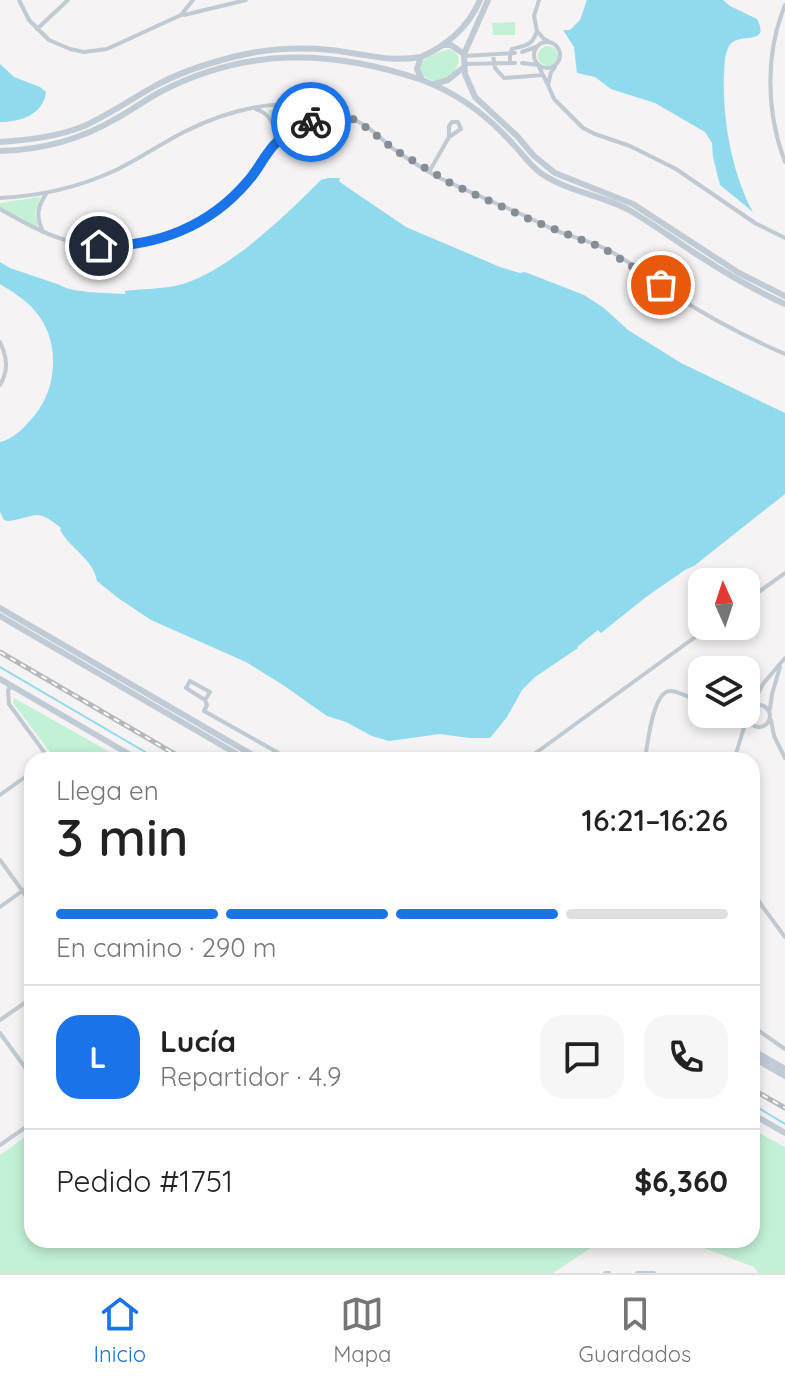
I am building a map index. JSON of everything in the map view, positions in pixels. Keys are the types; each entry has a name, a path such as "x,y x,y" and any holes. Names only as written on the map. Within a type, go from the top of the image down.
{"street":[{"path":"19,0 29,20 49,40 84,52 107,49 181,15 246,0"},
{"path":"37,29 68,0"},
{"path":"181,15 193,0"},
{"path":"221,0 229,3"},
{"path":"0,142 37,138 82,126 166,80 234,56 316,49 388,60 421,57 445,45 466,24 480,0"},
{"path":"434,84 448,80 464,60 488,0"},
{"path":"539,0 534,16 537,31 534,58 554,99 577,123 589,132 630,146 676,169 755,223 785,238"},
{"path":"785,5 772,52 770,80 774,119 785,162"},
{"path":"537,31 560,50 560,58 551,72 548,85"},
{"path":"464,60 513,63 513,48 551,42"},
{"path":"445,45 451,45 464,60 475,97 544,166 633,204 739,273 785,296"},
{"path":"522,52 534,45"},
{"path":"464,60 512,54"},
{"path":"493,55 497,71 504,78 543,75"},
{"path":"0,151 44,146 73,138 105,125 179,83 218,69 254,61 298,57 342,59 389,69 434,84 453,94 498,129 543,175 634,213 725,273 785,304"},
{"path":"421,57 417,69 422,80"},
{"path":"522,63 549,69 556,65"},
{"path":"0,198 46,194 88,182 127,165 197,126 230,114 294,103 312,105 351,118 429,172 452,184 612,252 709,316 785,354"},
{"path":"254,108 271,119 276,136 274,145"},
{"path":"0,209 67,241 119,246 138,244 176,234 213,214 230,200 255,173 274,145 287,135 313,121 351,118"},
{"path":"429,172 449,137"},
{"path":"44,232 39,223 38,209 46,194"},
{"path":"0,342 7,362 0,385"},
{"path":"760,591 785,573"},
{"path":"0,608 248,752"},
{"path":"0,616 233,752"},
{"path":"537,752 691,640"},
{"path":"760,727 768,724 772,694 783,660"},
{"path":"760,690 783,660"},
{"path":"0,679 125,752"},
{"path":"197,722 207,705 205,700 186,688 190,681 210,692 205,700"},
{"path":"11,685 9,704 44,752"},
{"path":"647,752 658,700 663,693 669,690 688,697"},
{"path":"760,705 770,715 774,736"},
{"path":"204,711 277,752"},
{"path":"760,727 770,731 785,758"},
{"path":"736,752 743,728"},
{"path":"741,735 750,728"},
{"path":"0,795 24,778"},
{"path":"0,860 2,867 24,894"},
{"path":"0,907 22,891"},
{"path":"760,903 785,937"},
{"path":"0,1020 24,1004"},
{"path":"760,1032 785,1049"},
{"path":"0,1033 24,1066"},
{"path":"760,1055 785,1069"},
{"path":"760,1062 785,1076"},
{"path":"760,1119 785,1133"},
{"path":"0,1145 24,1128"},
{"path":"637,1273 654,1273"}],"green space":[{"path":"515,22 515,35 493,35 492,23"},
{"path":"544,46 552,46 558,56 552,66 544,66 538,60 538,52"},
{"path":"449,49 457,54 459,61 451,76 434,81 422,76 420,67 423,61"},
{"path":"299,107 332,115 306,121 282,138 269,110"},
{"path":"39,197 35,213 38,225 35,227 0,207 0,203"},
{"path":"14,698 110,752 50,752 13,703"},
{"path":"760,1133 785,1147 785,1273 758,1273 754,1267 704,1248 760,1248"},
{"path":"24,1138 24,1248 591,1248 553,1273 0,1273 0,1155"}],"water":[{"path":"587,0 723,0 757,19 760,27 758,35 731,43 725,59 724,78 728,138 738,177 753,212 720,185 712,143 705,132 655,103 611,89 595,77 577,73 574,47 563,30 570,30 580,20"},
{"path":"0,64 14,77 46,92 40,106 29,116 0,122"},
{"path":"340,178 344,185 406,227 500,267 525,272 584,295 628,330 681,363 785,413 785,494 694,566 646,597 601,633 598,630 578,648 535,677 522,690 507,717 490,738 440,734 389,741 327,716 246,662 151,620 118,598 97,581 91,566 52,521 35,515 8,521 0,512 0,442 19,432 42,405 51,380 53,353 39,316 31,306 0,284 0,262 66,288 82,291 125,294 125,291 175,286 194,280 234,257 321,180"}],"waterway":[{"path":"0,667 145,752"},
{"path":"760,1109 785,1124"}],"railway":[{"path":"0,652 171,752"},
{"path":"760,1094 785,1108"}],"way so far":[{"path":"311,122 325,118 351,118 429,172 536,222 612,252 661,285"}],"route":[{"path":"99,246 158,240 213,214 243,187 274,145 311,122"}]}
